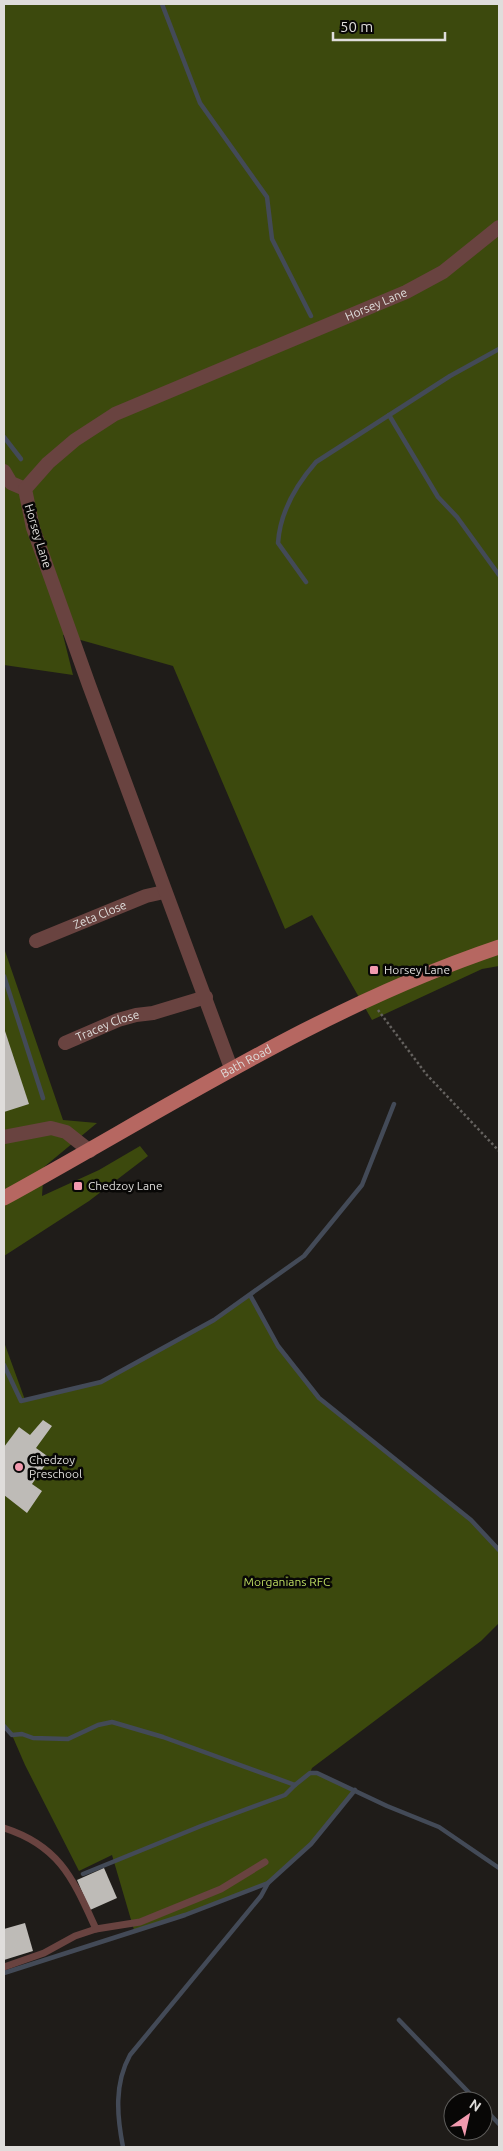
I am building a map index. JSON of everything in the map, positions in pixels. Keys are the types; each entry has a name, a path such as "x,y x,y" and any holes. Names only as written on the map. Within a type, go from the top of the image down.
{"main road":[{"name":"Bath Road","path":"4,1198 90,1151 232,1068 370,998 462,959 499,947"}],"street":[{"name":"Horsey Lane","path":"232,1068 164,892 33,528 25,489 48,463 75,440 115,414 406,292 443,272 499,227"},
{"path":"4,471 11,483 25,489"},
{"name":"Zeta Close","path":"36,941 146,896 164,892"},
{"name":"Tracey Close","path":"65,1043 118,1020 136,1015 154,1019 206,997"},
{"path":"4,1137 50,1128 66,1132 90,1151"}],"lane":[{"path":"4,1828 46,1848 73,1880 96,1929"},
{"path":"4,1967 44,1953 75,1936 96,1929 140,1922 221,1889 265,1862"}],"path":[{"path":"370,998 427,1075 499,1151"}],"green space":[{"path":"4,4 499,4 499,966 482,969 372,1020 312,915 285,929 173,666 63,635 73,675 4,665"},
{"path":"4,948 63,1120 97,1123 44,1167 42,1196 99,1170 140,1146 148,1156 89,1201 4,1256"},
{"name":"Morganians RFC","path":"250,1295 278,1346 319,1398 471,1520 499,1550 499,1623 481,1641 312,1768 310,1773 317,1773 355,1790 311,1844 268,1883 185,1915 134,1930 112,1855 79,1871 25,1765 12,1735 4,1726 4,1342 25,1400 101,1382 214,1320"}],"building":[{"path":"4,1028 29,1104 4,1112"},
{"path":"43,1420 52,1426 36,1448 50,1458 32,1484 42,1491 27,1513 4,1495 4,1447 19,1427 30,1435"},
{"path":"104,1868 117,1898 90,1910 77,1880"},
{"path":"25,1923 33,1951 4,1960 4,1929"}],"waterway":[{"path":"162,4 200,103 267,197 272,239 311,316"},
{"path":"306,582 278,543 282,520 290,500 316,462 450,376 499,349"},
{"path":"389,415 438,497 457,517 499,575"},
{"path":"4,437 21,459"},
{"path":"4,976 43,1098"},
{"path":"4,1365 21,1401 101,1382 214,1320 304,1256 362,1185 394,1104"},
{"path":"250,1295 278,1346 319,1398 471,1520 499,1550"},
{"path":"4,1726 12,1735 22,1734 33,1738 68,1739 98,1725 112,1722 163,1737 295,1785 310,1773 317,1773 387,1806 439,1827 499,1868"},
{"path":"83,1874 201,1826 285,1795 295,1785"},
{"path":"4,1973 185,1915 268,1883 311,1844 355,1790"},
{"path":"123,2147 119,2124 118,2100 121,2077 130,2055 261,1896 268,1883"},
{"path":"399,2020 467,2091"},
{"path":"493,2118 499,2124"}],"place":[{"name":"Horsey Lane","path":"374,970"},
{"name":"Chedzoy Lane","path":"78,1186"},
{"name":"Chedzoy Preschool","path":"19,1467"}]}
